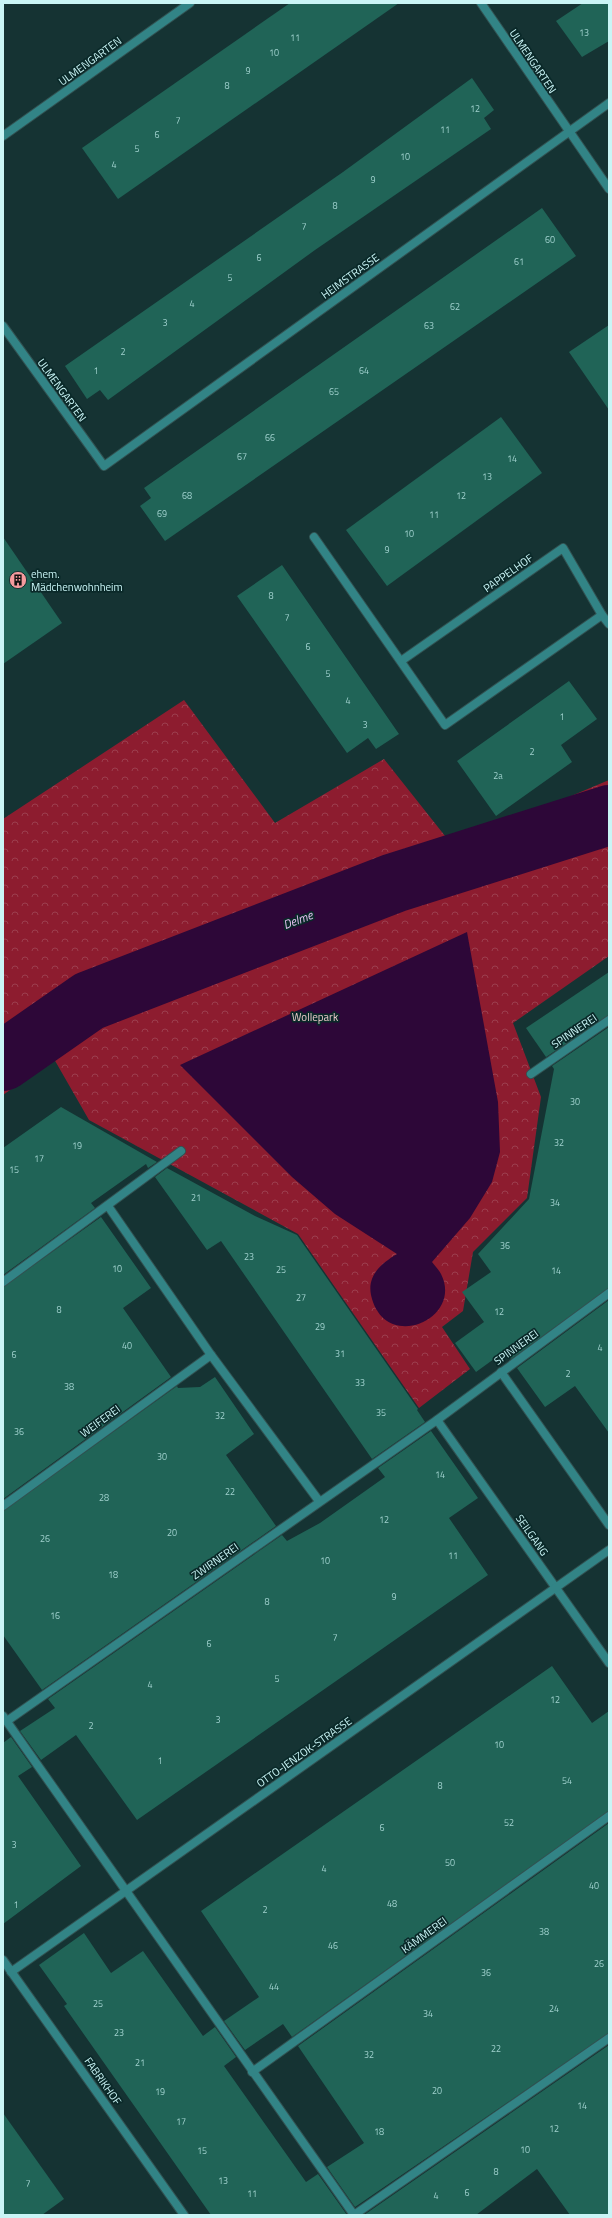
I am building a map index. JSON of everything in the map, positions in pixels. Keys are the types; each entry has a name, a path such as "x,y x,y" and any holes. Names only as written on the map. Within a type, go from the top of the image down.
{"street":[{"name":"ULMENGARTEN","path":"3,136 190,3"},
{"name":"ULMENGARTEN","path":"481,3 568,132 609,189"},
{"name":"HEIMSTRASSE","path":"104,466 609,103"},
{"name":"ULMENGARTEN","path":"3,326 104,466"},
{"path":"314,537 445,725 602,615"},
{"name":"PAPPELHOF","path":"401,661 563,548 602,615 609,624"},
{"name":"SPINNEREI","path":"531,1074 609,1020"},
{"path":"3,1282 108,1206 181,1150"},
{"path":"108,1206 211,1355 319,1501"},
{"name":"SPINNEREI","path":"437,1420 609,1293"},
{"name":"WEIFEREI","path":"3,1506 211,1355"},
{"path":"501,1372 609,1525"},
{"name":"ZWIRNEREI","path":"127,1890 5,1718 437,1420"},
{"name":"SEILGANG","path":"437,1420 609,1663"},
{"name":"OTTO-JENZOK-STRASSE","path":"11,1972 609,1550"},
{"name":"KÄMMEREI","path":"252,2072 609,1816"},
{"path":"127,1890 252,2072 354,2215 609,2038"},
{"name":"FABRIKHOF","path":"3,1960 184,2215"}],"green space":[{"name":"Wollepark","path":"184,700 275,823 384,759 453,846 609,780 609,956 513,1023 541,1097 527,1198 473,1252 463,1311 442,1327 470,1369 419,1408 298,1234 89,1120 54,1059 3,1095 3,819"}],"shaded area":[{"path":"467,932 498,1102 500,1152 492,1182 470,1218 432,1262 441,1274 445,1290 442,1305 432,1316 420,1324 405,1326 391,1323 379,1313 371,1295 370,1288 371,1281 377,1270 386,1261 397,1254 335,1214 292,1177 180,1065"}],"building":[{"path":"290,3 399,3 118,199 82,148"},
{"path":"583,3 609,3 609,41 582,57 556,21"},
{"path":"472,78 494,110 484,118 491,129 315,250 108,400 100,390 87,399 65,366 343,172"},
{"path":"542,208 576,256 165,541 140,506 151,498 144,488"},
{"path":"609,325 609,410 569,352"},
{"path":"501,417 542,473 387,586 346,530"},
{"name":"ehem. Mädchenwohnheim","path":"3,537 62,623 3,664"},
{"path":"282,565 399,734 376,749 368,738 347,753 237,596"},
{"path":"569,681 597,719 561,745 572,762 496,816 457,761"},
{"path":"609,972 609,1015 546,1057 526,1028"},
{"path":"609,1027 609,1288 511,1359 505,1351 476,1372 455,1343 484,1322 462,1292 491,1272 478,1254 529,1199 554,1069 552,1066"},
{"path":"61,1107 157,1162 148,1168 146,1164 91,1203 95,1208 3,1275 3,1148"},
{"path":"167,1168 255,1216 297,1235 418,1409 417,1410 425,1422 372,1459 221,1241 207,1250 155,1177"},
{"path":"101,1217 151,1288 123,1308 171,1377 3,1499 3,1287"},
{"path":"609,1300 609,1433 575,1386 545,1407 517,1368"},
{"path":"215,1377 254,1434 226,1455 276,1526 42,1690 3,1635 3,1511 177,1386 178,1388 200,1387"},
{"path":"431,1431 478,1498 449,1518 488,1575 137,1820 76,1735 41,1760 20,1731 55,1708 48,1699 282,1535 287,1541 320,1523 385,1477 378,1468"},
{"path":"552,1666 592,1723 609,1711 609,1811 292,2037 283,2024 245,2050 224,2021 259,1997 201,1911"},
{"path":"11,1737 32,1767 18,1776 81,1866 3,1924 3,1743"},
{"path":"609,1823 609,2033 355,2207 327,2167 364,2143 298,2046"},
{"path":"84,1933 111,1973 143,1951 203,2036 215,2027 236,2057 224,2066 306,2182 318,2174 347,2215 211,2215 64,2006 67,2004 39,1965"},
{"path":"609,2045 609,2215 570,2215 537,2169 476,2215 364,2215"},
{"path":"3,2113 64,2199 42,2215 3,2215"}],"waterway":[{"name":"Delme","path":"3,1061 89,1001 394,883 609,815"}],"place":[{"name":"ehem. Mädchenwohnheim","path":"18,580"}]}
